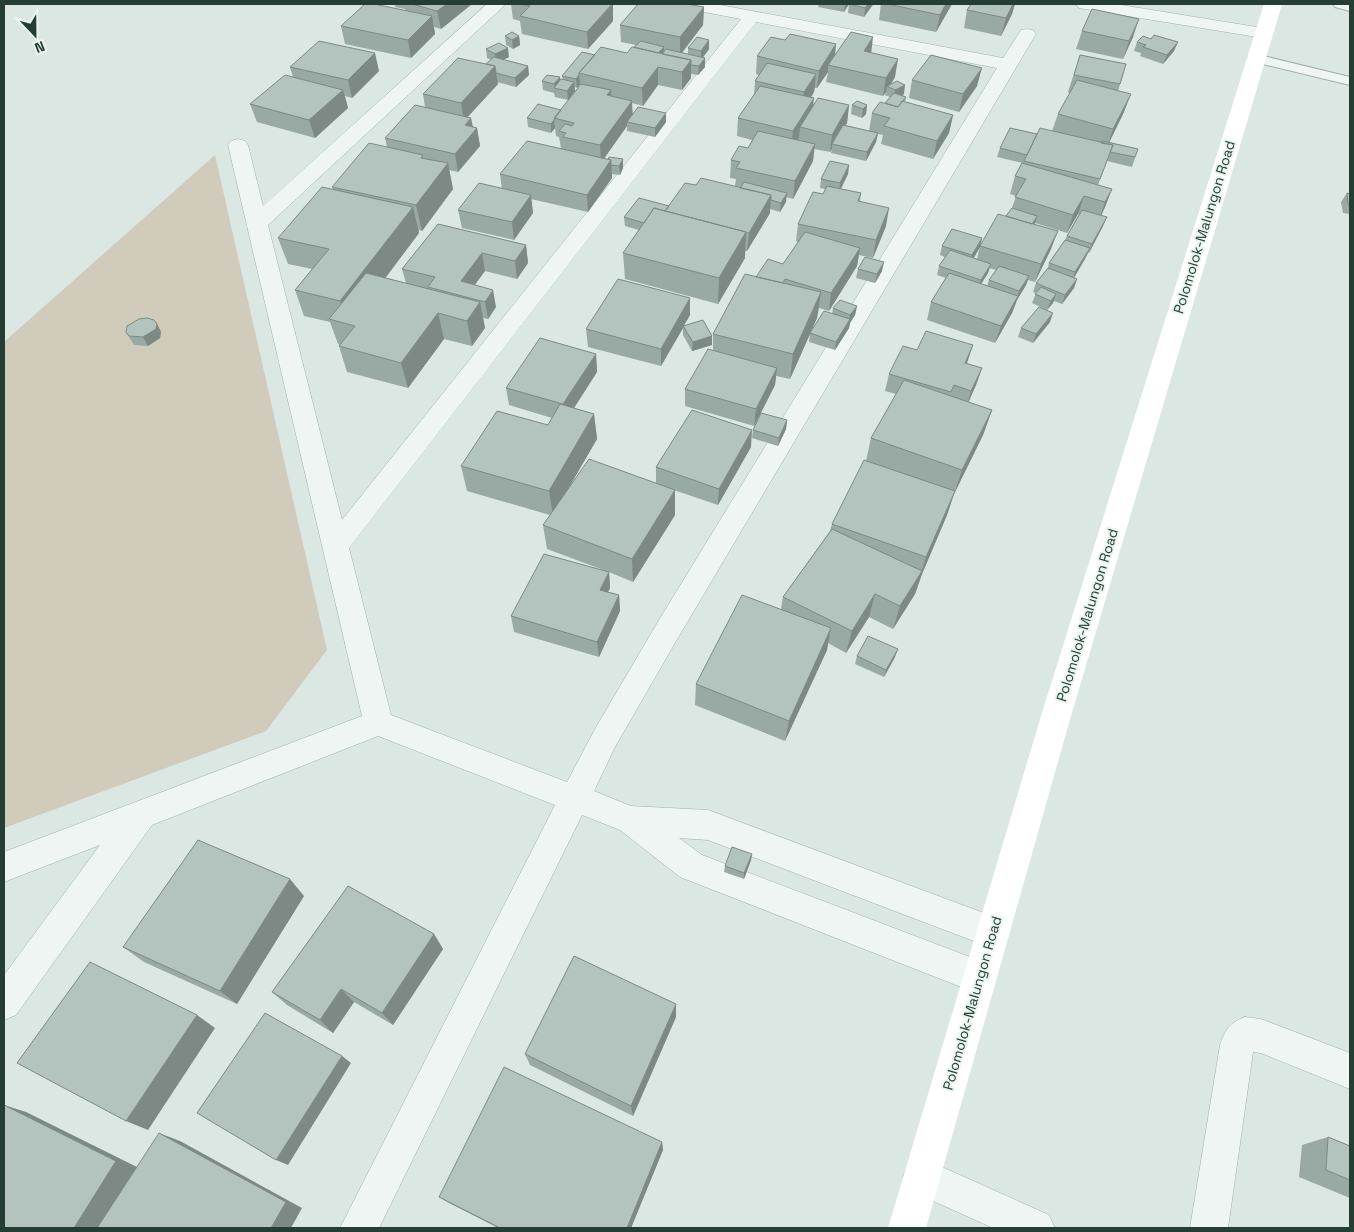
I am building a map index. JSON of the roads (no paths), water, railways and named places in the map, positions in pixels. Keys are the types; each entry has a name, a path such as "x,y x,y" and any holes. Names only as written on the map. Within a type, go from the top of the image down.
{"main road":[{"name":"Polomolok-Malungon Road","path":"908,1228 992,932 1273,4"}],"street":[{"path":"257,223 497,4"},
{"path":"689,4 1009,65"},
{"path":"1085,4 1259,46"},
{"path":"335,547 752,16"},
{"path":"359,1228 605,738 669,628 1027,34"},
{"path":"238,145 378,723"},
{"path":"4,867 378,723 631,820 691,866 979,977"},
{"path":"4,1003 141,814"},
{"path":"631,820 708,825 992,932"},
{"path":"1209,1228 1237,1045 1245,1034 1261,1036 1350,1071"},
{"path":"922,1177 1036,1228"}],"lane":[{"path":"1340,4 1350,7"},
{"path":"1259,46 1350,81"}]}
